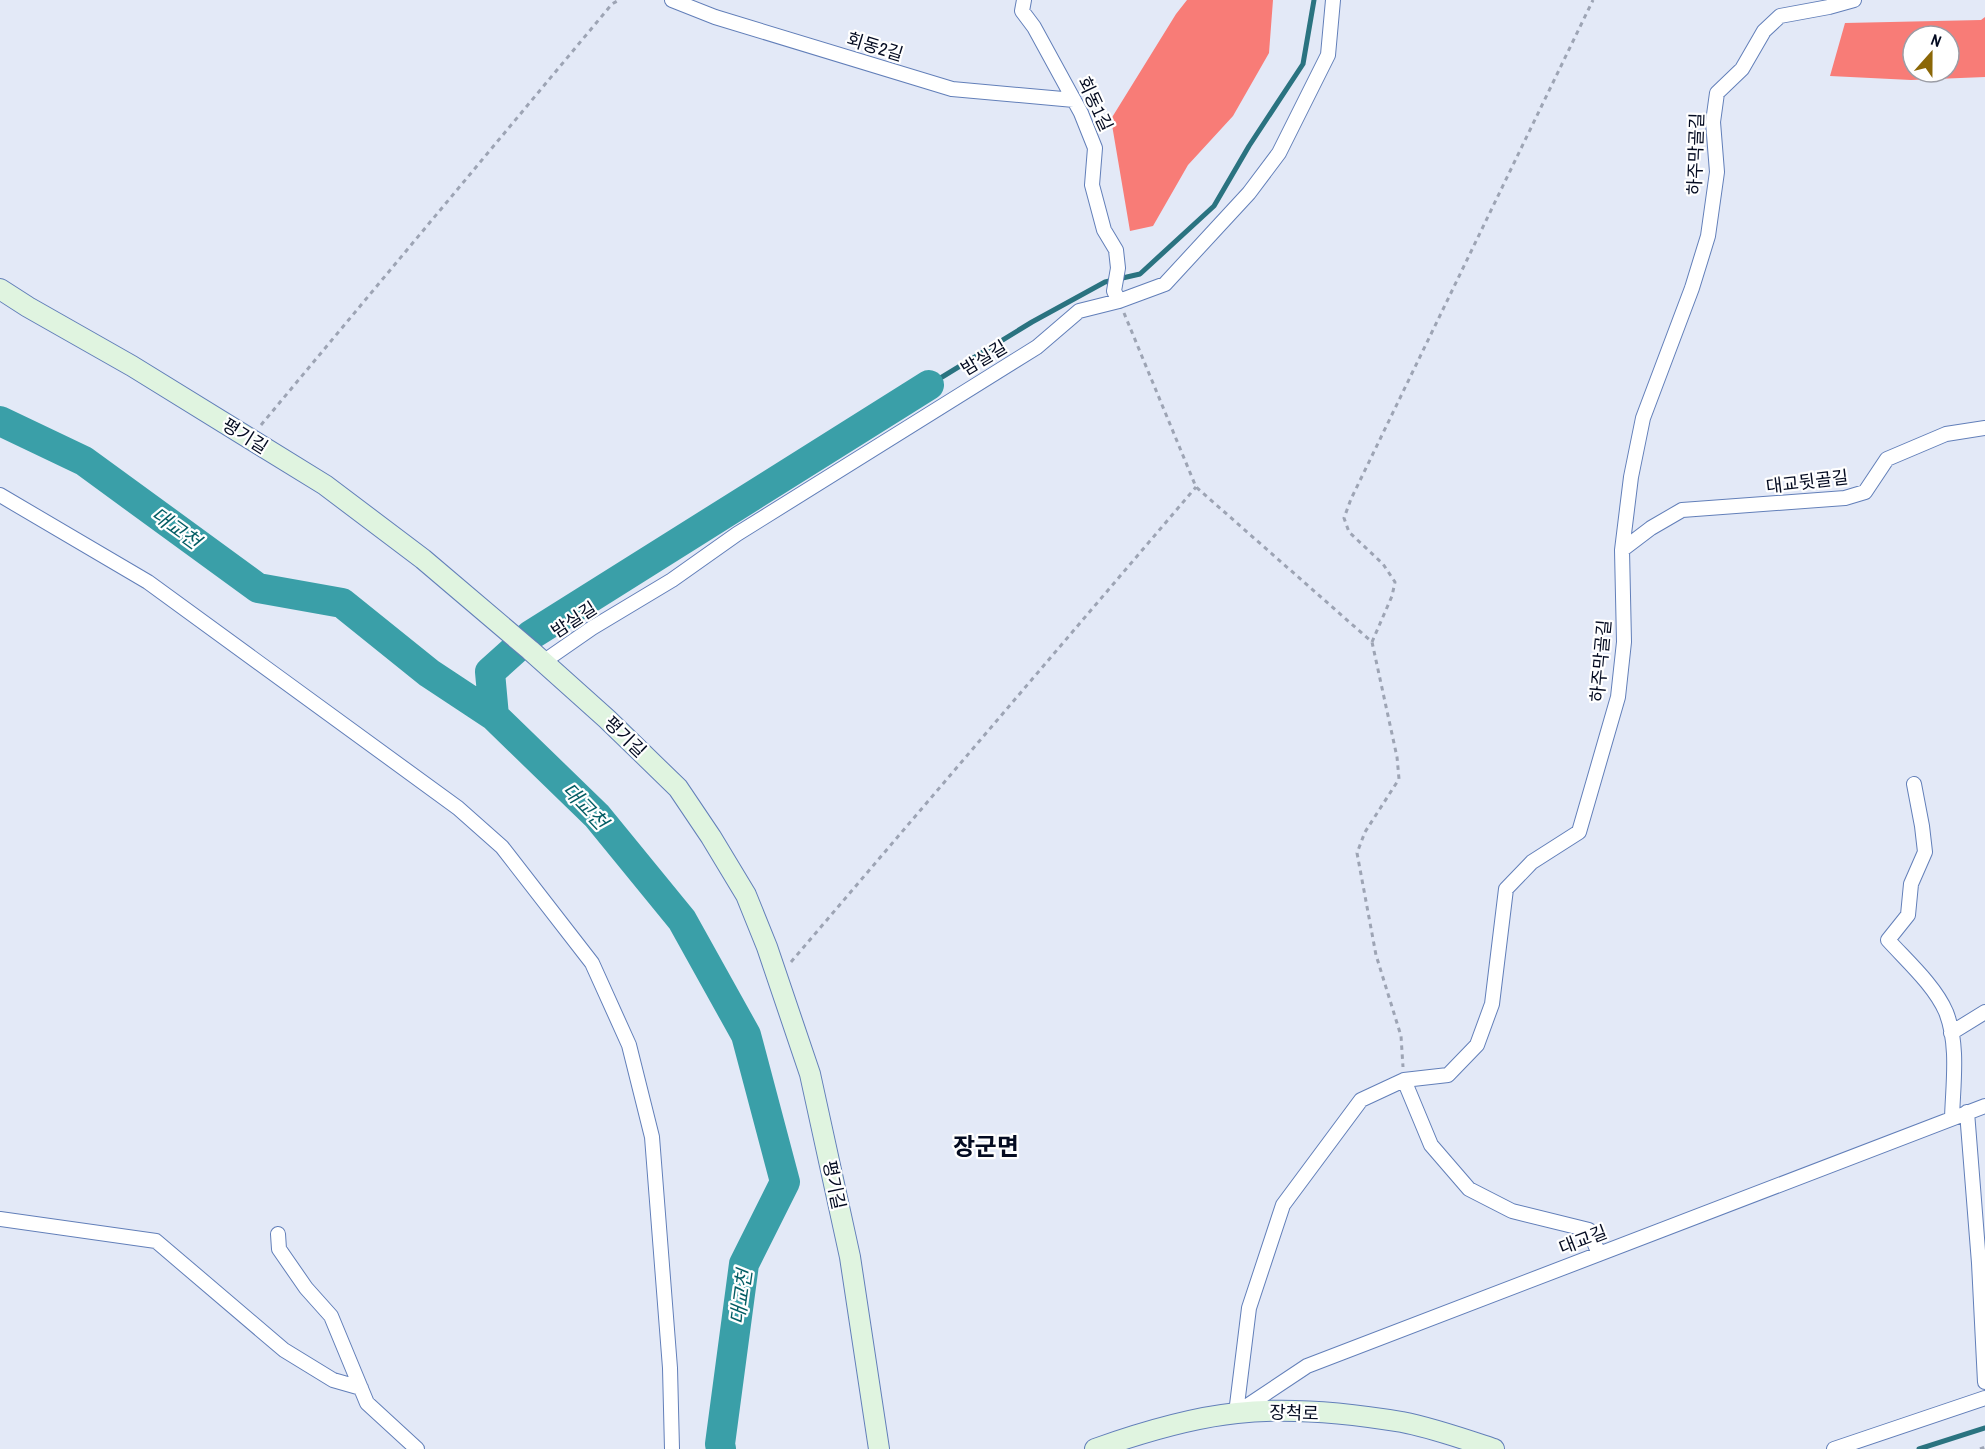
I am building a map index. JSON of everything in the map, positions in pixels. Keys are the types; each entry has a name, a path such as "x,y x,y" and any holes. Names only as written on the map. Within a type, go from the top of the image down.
{"main road":[{"name":"평기길","path":"0,289 132,366 334,492 423,559 537,656 678,788 746,895 778,978 810,1074 848,1246 879,1449"},
{"name":"장척로","path":"1095,1449 1122,1439 1182,1423 1236,1413 1279,1410 1342,1414 1403,1422 1494,1449"}],"street":[{"name":"회동2길","path":"672,0 715,17 952,89 1074,100"},
{"name":"회동1길","path":"1024,0 1022,11 1034,27 1074,100 1095,148 1092,185 1104,230 1116,250 1118,268 1116,296"},
{"name":"밤실길","path":"537,656 592,628 672,580 737,534 1037,347 1079,311 1116,296 1165,284 1249,193 1279,153 1328,55 1333,0"},
{"name":"하주막골길","path":"1236,1413 1249,1308 1284,1205 1361,1100 1404,1080 1448,1075 1477,1045 1492,1004 1506,889 1532,862 1579,832 1618,697 1624,642 1622,549 1631,477 1643,418 1692,288 1708,236 1717,172 1713,122 1717,93 1742,69 1764,31 1780,16 1854,0"},
{"name":"대교뒷골길","path":"1622,549 1651,528 1682,510 1845,498 1865,492 1887,459 1946,434 1985,428"},
{"path":"0,495 148,582 458,808 502,847 592,963 628,1045 652,1137 670,1368 672,1449"},
{"path":"1914,784 1925,852 1911,884 1908,915 1888,940 1929,985 1946,1012 1954,1044 1952,1118"},
{"path":"1951,1033 1985,1012"},
{"path":"1404,1080 1431,1145 1469,1189 1512,1211 1589,1230 1599,1254"},
{"name":"대교길","path":"1236,1413 1308,1366 1985,1106"},
{"path":"1967,1112 1980,1263 1985,1382"},
{"path":"0,1220 156,1241 284,1350 333,1380 361,1388"},
{"path":"278,1234 279,1250 306,1288 331,1316 367,1403 417,1449"},
{"path":"1834,1449 1985,1398"}],"path":[{"path":"249,439 612,4 619,0"},
{"path":"1404,1080 1401,1036 1376,955 1357,853 1365,832 1399,779 1397,757 1372,642 1392,596 1395,582 1383,564 1349,532 1344,518 1351,499 1593,0"},
{"path":"1116,296 1196,487 1372,642"},
{"path":"778,978 1196,487"},
{"path":"1980,1449 1985,1448"}],"shaded area":[{"path":"1187,0 1273,0 1269,53 1233,116 1188,165 1153,226 1130,231 1111,119"},
{"path":"1985,17 1985,77 1961,78 1961,24 1901,24 1901,80 1830,76 1845,23 1981,20"}],"waterway":[{"path":"929,385 1032,322 1105,282 1140,274 1214,206 1249,146 1303,64 1314,0"},
{"path":"494,716 490,672 531,635 929,385"},
{"name":"대교천","path":"0,421 84,461 258,588 342,603 429,673 494,716 597,816 682,920 746,1035 785,1182 744,1264 721,1449"},
{"path":"1919,1449 1985,1428"}],"district":[{"name":"장군면","path":"986,1147"}]}
